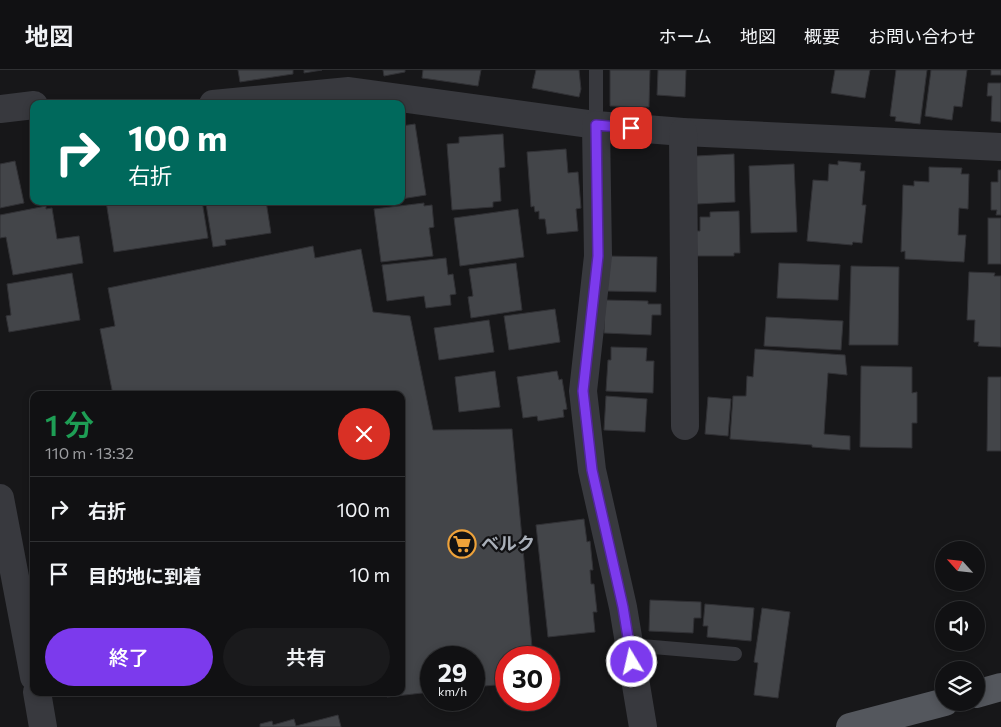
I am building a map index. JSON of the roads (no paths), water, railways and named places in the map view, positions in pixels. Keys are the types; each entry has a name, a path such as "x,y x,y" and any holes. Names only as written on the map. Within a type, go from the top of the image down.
{"main road":[{"path":"985,691 1001,687"},
{"path":"850,727 899,721 935,706"}],"street":[{"path":"255,100 349,91 596,125 683,132 1001,147"},
{"path":"0,109 30,105"},
{"path":"596,125 598,256 583,391 592,470 623,607 643,727"},
{"path":"683,132 685,426"},
{"path":"0,498 4,545 30,659"},
{"path":"38,696 43,727"}],"lane":[{"path":"596,70 596,125"},
{"path":"630,645 735,654"}],"place":[{"name":"ベルク","path":"462,544"}]}
